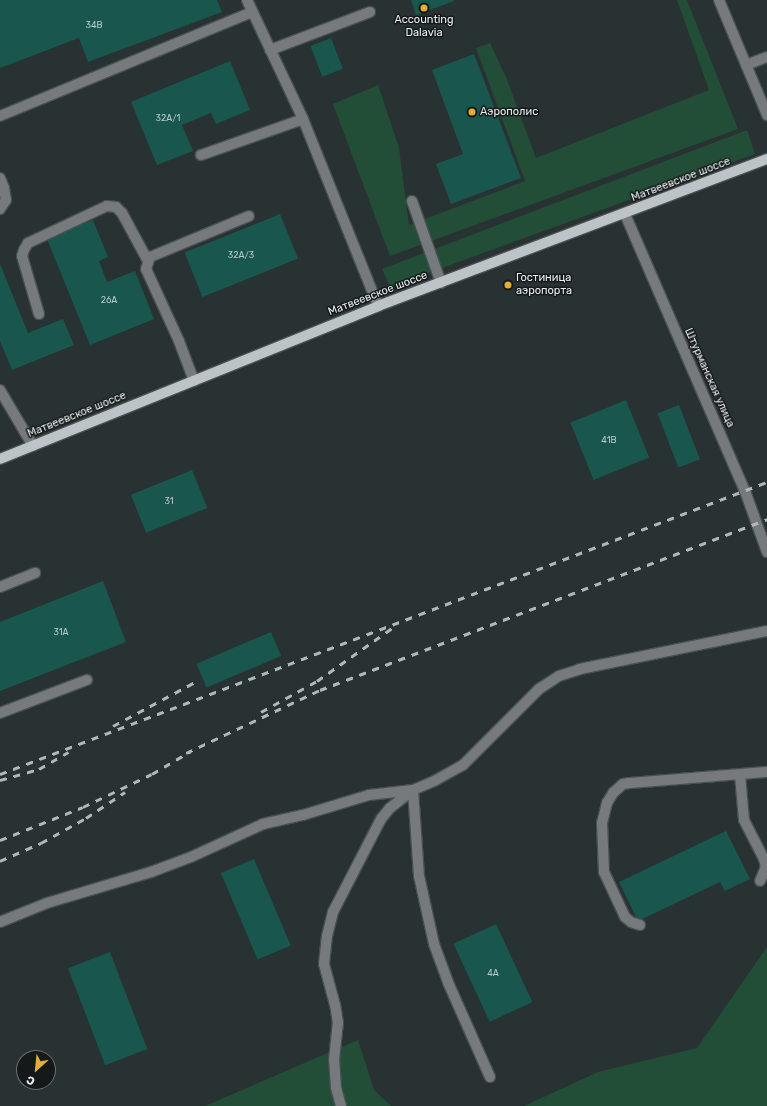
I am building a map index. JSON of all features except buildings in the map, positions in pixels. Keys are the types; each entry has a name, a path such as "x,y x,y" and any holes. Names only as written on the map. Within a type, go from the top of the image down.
{"main road":[{"name":"Матвеевское шоссе","path":"0,459 378,306 625,214 767,159"}],"street":[{"path":"247,0 303,119 378,306"},
{"path":"719,0 767,115"},
{"path":"0,116 252,12"},
{"path":"270,50 370,12"},
{"path":"746,65 767,57"},
{"path":"201,155 303,119"},
{"path":"0,178 4,188 6,200 0,209"},
{"path":"412,202 441,283"},
{"path":"39,314 22,256 28,242 107,206 116,207 122,213 148,261"},
{"name":"Штурманская улица","path":"625,214 745,491 767,552"},
{"path":"194,381 179,341 146,270 148,261 150,257 249,216"},
{"path":"0,390 33,446"},
{"path":"0,587 35,573"},
{"path":"341,1106 336,1087 334,1060 338,1023 335,1005 324,964 327,936 333,912 381,819 390,808 413,790 436,780 463,765 539,689 558,676 580,669 767,631"},
{"path":"0,713 86,680"},
{"path":"640,925 631,922 624,917 604,872 603,818 607,803 613,793 623,784 629,783 767,772"},
{"path":"740,775 744,820 764,859 766,867 760,881"},
{"path":"0,922 47,903 151,872 191,857 263,824 303,815 369,795 413,790"},
{"path":"413,790 419,876 434,944 448,982 490,1077"}],"green space":[{"path":"677,0 687,0 738,129 390,256 333,104 378,85 399,148 409,225 525,181 476,48 490,43 506,77 536,158 709,90"},
{"path":"747,130 755,154 390,287 382,269"},
{"path":"767,947 767,1106 524,1106 598,1072 697,1048"},
{"path":"358,1040 374,1090 391,1106 205,1106"}],"railway":[{"path":"0,774 767,482"},
{"path":"186,753 320,690 767,519"},
{"path":"261,712 317,681 392,628"},
{"path":"113,726 197,681"},
{"path":"0,840 83,807 152,774 191,751"},
{"path":"0,780 39,769 68,752"},
{"path":"0,861 41,843 86,818 125,792"}],"place":[{"name":"Accounting Dalavia","path":"424,8"},
{"name":"Аэрополис","path":"472,112"},
{"name":"Гостиница аэропорта","path":"508,285"}]}
